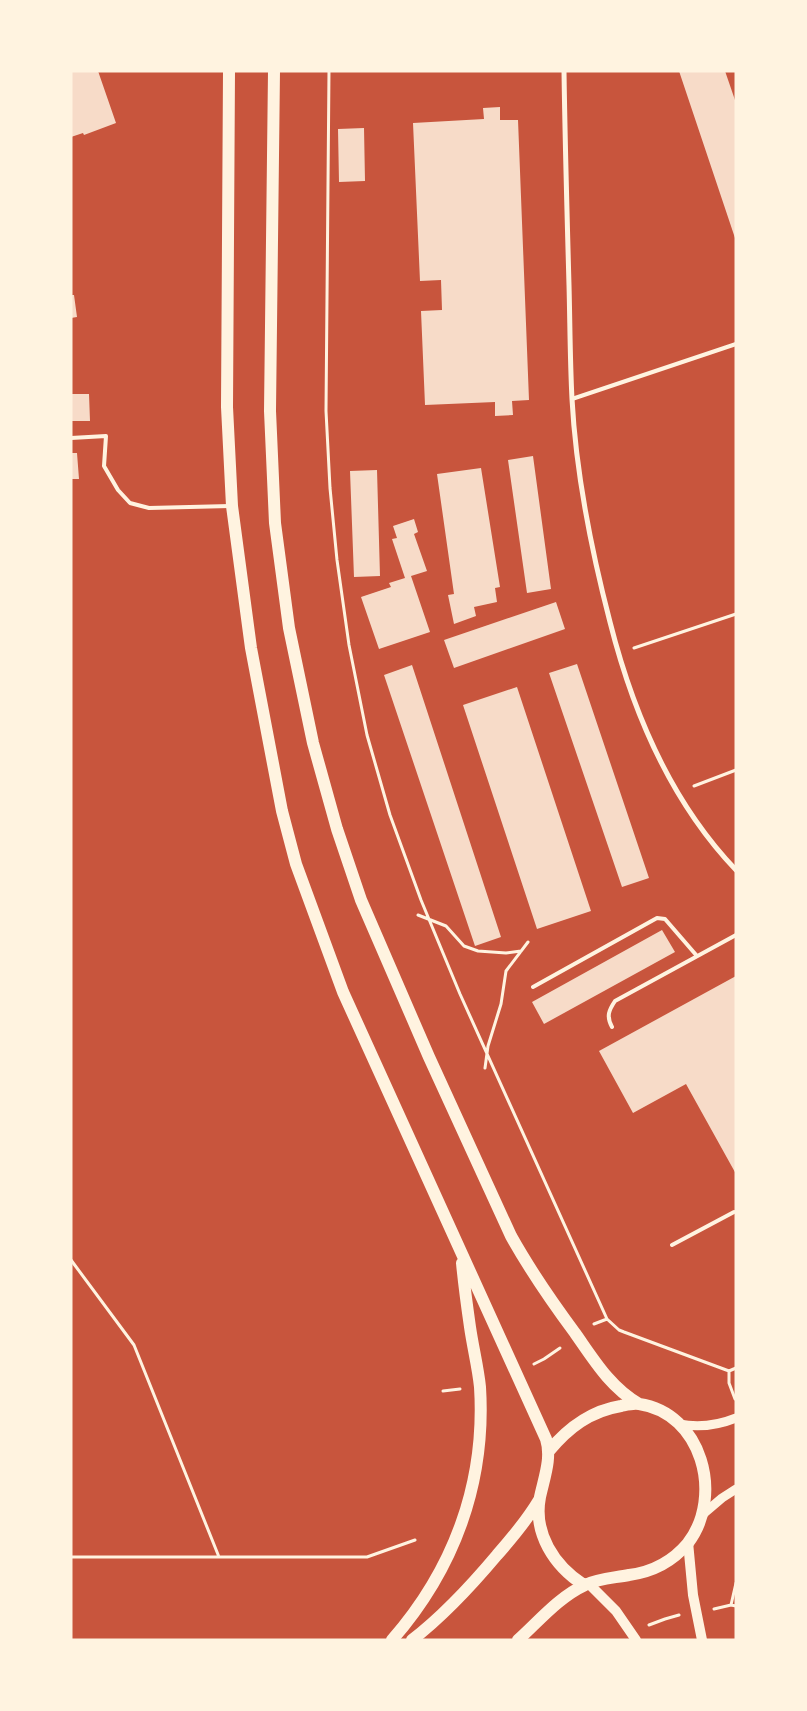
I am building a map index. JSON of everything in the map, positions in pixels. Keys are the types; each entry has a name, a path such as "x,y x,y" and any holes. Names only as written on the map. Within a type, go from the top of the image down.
{"main road":[{"path":"229,71 227,407 232,506 251,648 281,802 296,864 343,992 546,1439 549,1451 546,1475 540,1498 540,1524 548,1548 563,1570 586,1584 616,1611 636,1640"},
{"path":"274,71 270,411 275,522 289,628 316,753 336,829 361,900 433,1066 511,1236 537,1279 605,1376 622,1394 639,1404 661,1412 679,1424 693,1441 702,1461 706,1488 702,1514 688,1542 670,1558 650,1570 605,1578 586,1584 562,1599 518,1640"},
{"path":"392,1640 411,1618 426,1596 448,1557 465,1515 476,1471 480,1427 480,1386 470,1329 460,1250"},
{"path":"549,1451 573,1426 593,1414 616,1407 639,1404"},
{"path":"412,1640 448,1608 478,1577 523,1524 540,1498"},
{"path":"688,1542 693,1595 702,1640"}],"street":[{"path":"564,71 572,399 578,464 588,527 618,654 643,723 677,792 706,835 736,870"},
{"path":"679,1424 712,1426 736,1418"},
{"path":"702,1514 736,1489"}],"lane":[{"path":"572,399 736,344"},
{"path":"71,438 106,436 104,466 118,490 130,503 149,508 232,506"},
{"path":"533,987 657,918 665,919 697,956"},
{"path":"612,1027 608,1011 615,1000 736,935"},
{"path":"672,1245 735,1212"}],"path":[{"path":"329,71 326,411 330,488 337,560 349,645 367,735 390,815 429,918 487,1053 607,1319 624,1332 729,1371 736,1368"},
{"path":"618,654 736,614"},
{"path":"677,792 736,770"},
{"path":"418,915 446,926 464,946 478,951 506,954 521,951"},
{"path":"485,1068 487,1053 501,1004 506,972 528,942"},
{"path":"71,1260 134,1345 219,1557"},
{"path":"729,1371 729,1383 736,1400"},
{"path":"71,1557 367,1557 415,1540"},
{"path":"731,1605 736,1606"}],"building":[{"path":"71,71 98,71 116,123 84,135 83,133 71,137"},
{"path":"679,71 725,71 736,103 736,241"},
{"path":"500,107 500,120 518,120 529,400 512,401 513,415 495,416 495,402 425,405 421,311 442,310 441,280 420,281 413,123 484,119 483,108"},
{"path":"364,128 365,181 339,182 338,129"},
{"path":"71,295 74,295 77,317 71,318"},
{"path":"71,394 89,394 90,421 71,421"},
{"path":"71,453 77,453 79,479 71,479"},
{"path":"533,456 551,589 527,593 508,460"},
{"path":"481,468 500,587 495,588 497,602 474,607 476,616 454,624 448,595 454,594 437,474"},
{"path":"377,470 380,576 354,577 350,471"},
{"path":"414,519 418,532 414,534 427,571 411,576 430,632 379,649 361,597 391,587 389,583 405,578 392,539 397,538 393,526"},
{"path":"556,602 565,629 454,668 444,640"},
{"path":"577,664 649,878 622,887 549,673"},
{"path":"412,665 501,937 475,946 384,675"},
{"path":"517,687 591,911 537,929 463,705"},
{"path":"662,930 675,952 544,1024 532,1002"},
{"path":"736,976 736,1174 686,1084 633,1113 599,1051"}]}
